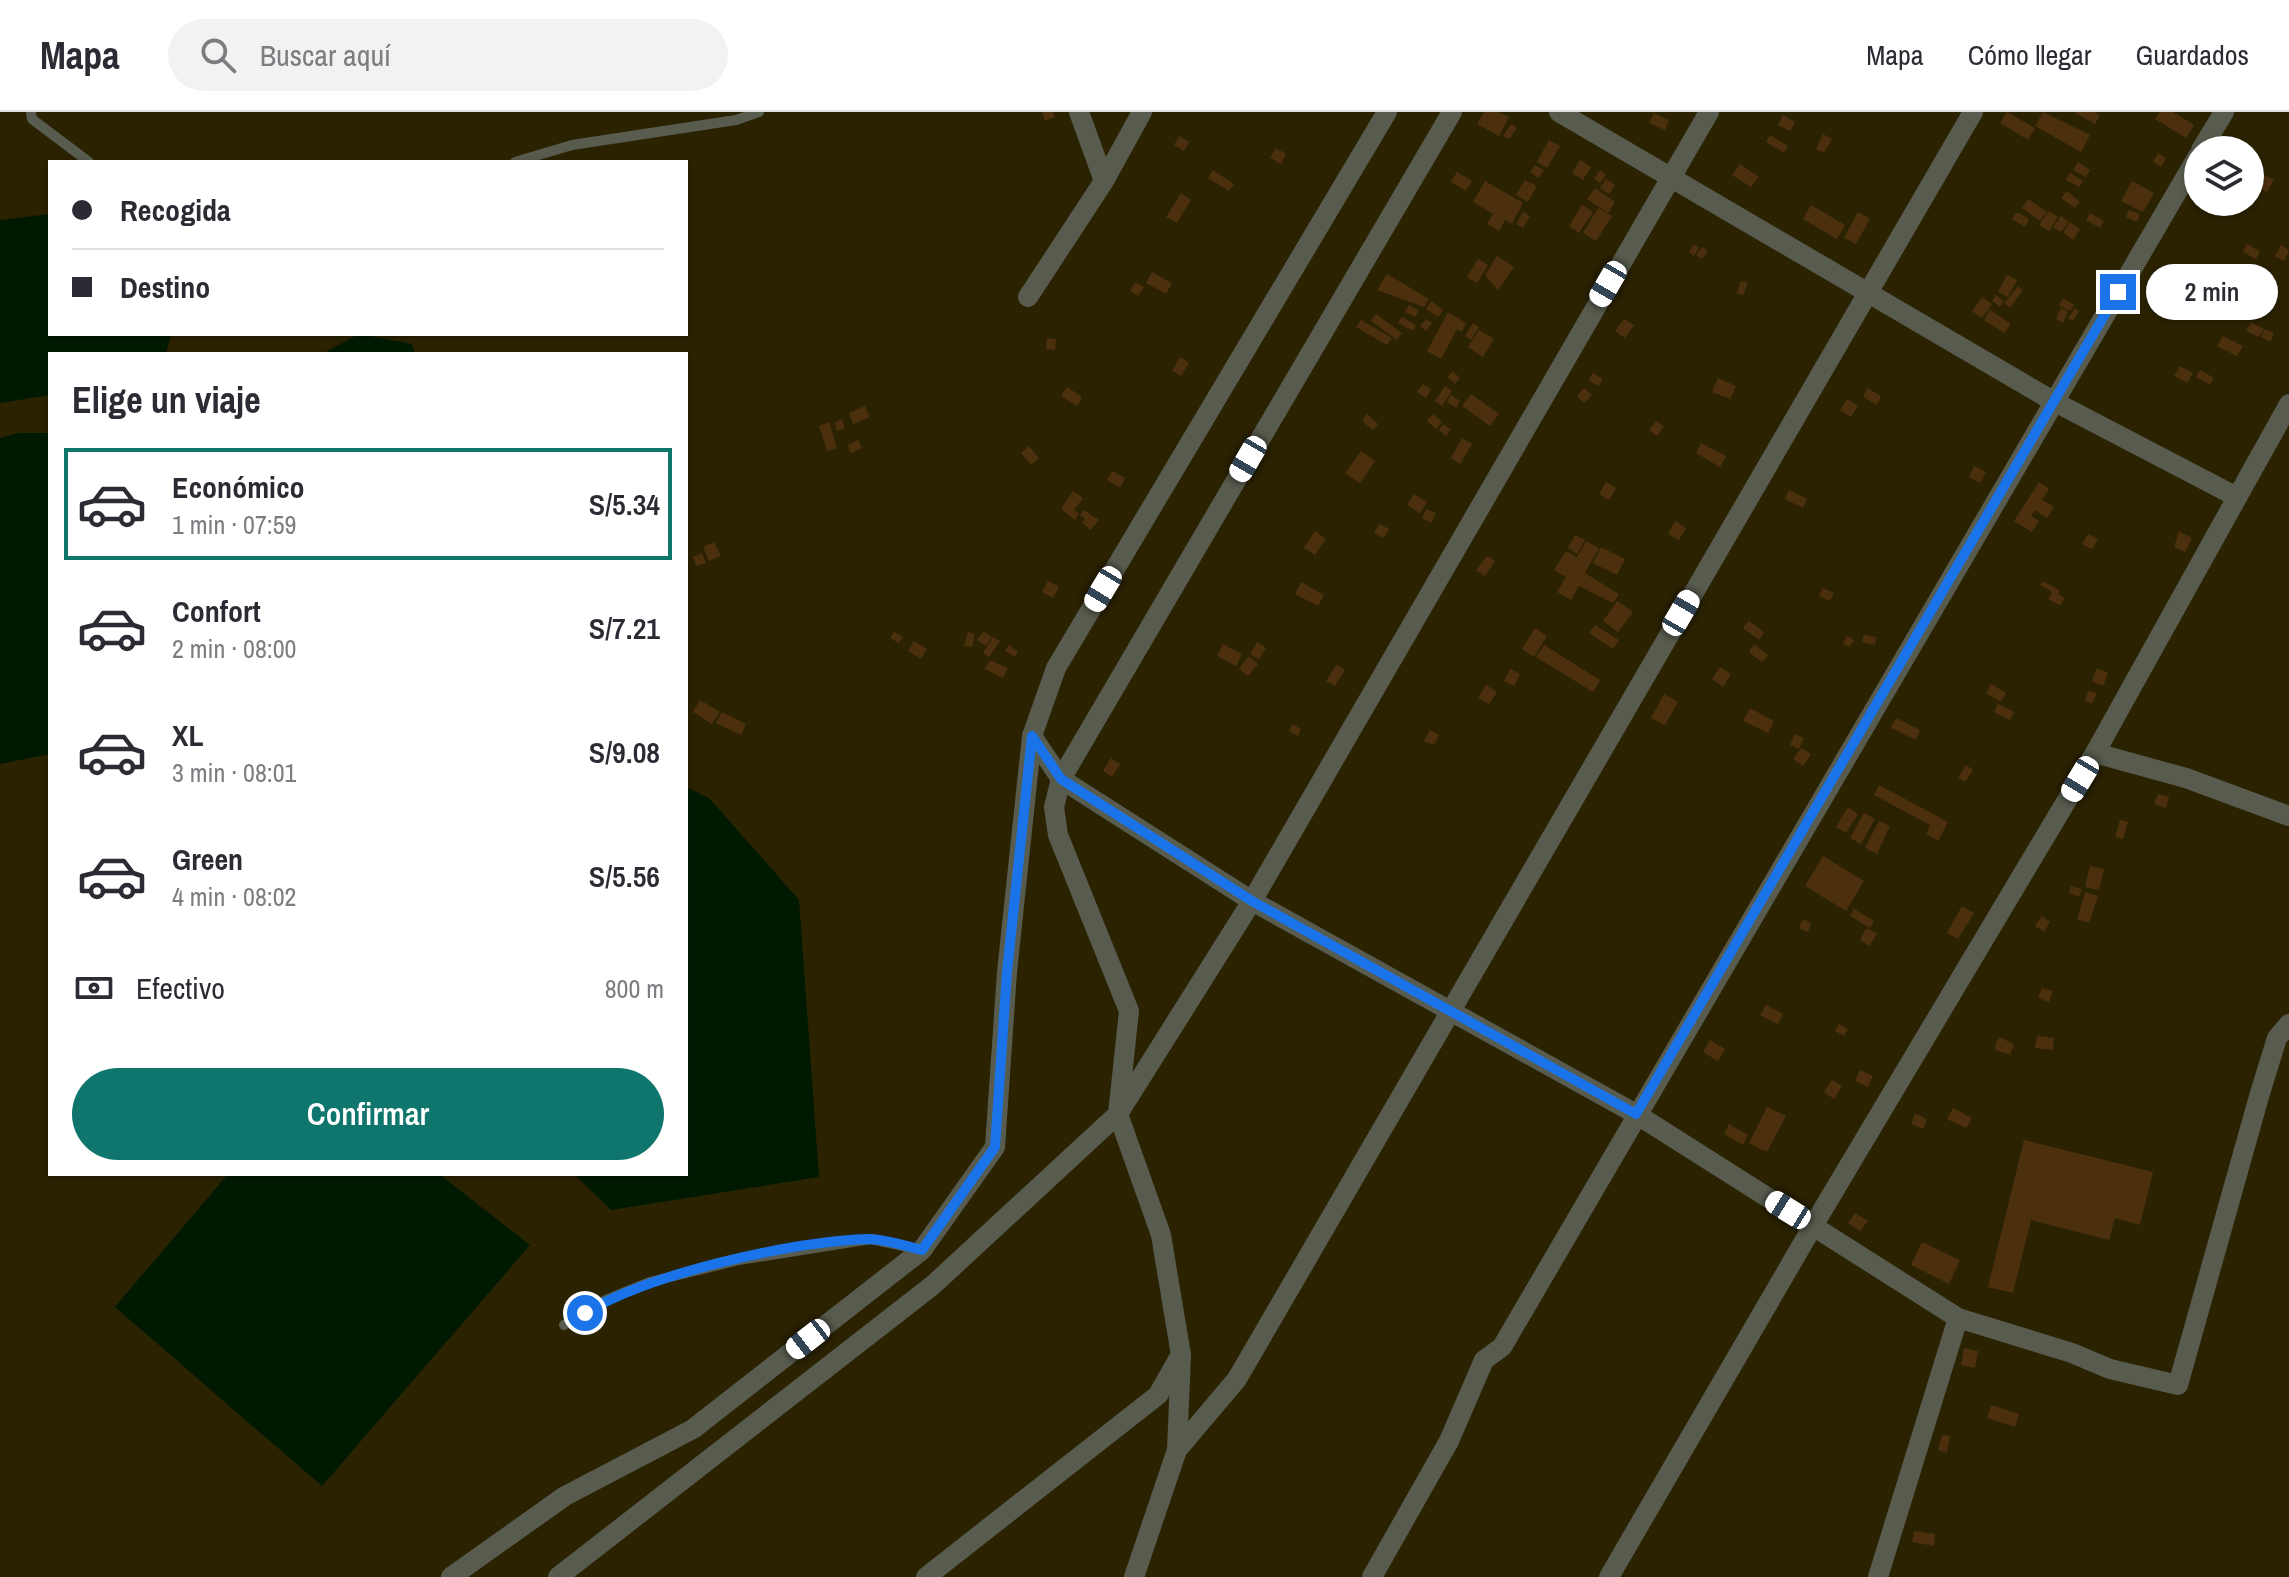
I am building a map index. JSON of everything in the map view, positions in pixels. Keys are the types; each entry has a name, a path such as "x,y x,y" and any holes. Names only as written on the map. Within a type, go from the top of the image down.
{"street":[{"path":"1079,112 1104,181"},
{"path":"1028,297 1104,181 1142,112"},
{"path":"451,1577 565,1496 693,1429 922,1250 995,1147 1007,972 1032,736 1056,668 1387,112"},
{"path":"1134,1577 1177,1450 1181,1355 1161,1235 1118,1114 1129,1011 1058,835 1054,807 1061,779 1452,112"},
{"path":"1559,112 2053,401 2237,497"},
{"path":"558,1577 933,1285 1118,1114 1252,901 1709,112"},
{"path":"1177,1450 1237,1379 1447,1012 1973,112"},
{"path":"2209,136 2224,112"},
{"path":"1372,1577 1449,1441 1484,1360 1502,1347 2184,180"},
{"path":"1609,1577 1813,1226 2095,753 2289,404"},
{"path":"1032,736 1061,779 1252,901 1447,1012 1636,1114 1958,1318 2072,1353 2110,1369 2178,1385 2260,1093 2277,1038 2289,1024"},
{"path":"2095,753 2186,778 2289,816"},
{"path":"1878,1577 1958,1318"},
{"path":"926,1577 1158,1395 1181,1355"}],"lane":[{"path":"31,112 32,119 86,160"},
{"path":"522,160 572,145 736,120 759,112"},
{"path":"564,1325 606,1300 650,1282 739,1260 871,1239 922,1250"}],"shaded area":[{"path":"48,214 48,336 170,336 166,352 48,352 48,395 0,403 0,220"},
{"path":"355,336 370,336 412,344 414,352 326,352"},
{"path":"19,433 48,433 48,754 0,764 0,438"},
{"path":"688,788 709,798 799,900 819,1177 611,1210 576,1176 688,1176"},
{"path":"226,1176 442,1176 530,1245 322,1486 115,1307"}],"building":[{"path":"1042,112 1053,112 1055,117 1045,121"},
{"path":"1484,112 1499,112 1509,117 1499,136 1477,124"},
{"path":"2007,112 2035,128 2028,140 2000,123"},
{"path":"2043,112 2090,135 2081,152 2035,126"},
{"path":"2074,112 2094,112 2100,115 2095,124"},
{"path":"2160,112 2173,112 2194,125 2184,137 2155,119"},
{"path":"1654,113 1669,120 1665,130 1649,123"},
{"path":"1783,115 1795,122 1790,131 1778,125"},
{"path":"1511,124 1517,128 1509,139 1503,136"},
{"path":"1823,134 1832,139 1824,153 1816,149"},
{"path":"1770,135 1788,146 1784,153 1766,142"},
{"path":"1179,136 1189,142 1184,151 1174,145"},
{"path":"1549,140 1560,146 1547,168 1537,162"},
{"path":"1276,148 1286,154 1281,164 1270,158"},
{"path":"2158,153 2166,158 2161,167 2153,162"},
{"path":"1580,160 1591,167 1583,180 1572,173"},
{"path":"2078,162 2090,170 2086,177 2073,170"},
{"path":"1740,164 1759,177 1751,187 1732,175"},
{"path":"1535,165 1544,170 1539,178 1530,172"},
{"path":"1213,170 1234,184 1229,191 1208,178"},
{"path":"1600,170 1606,175 1600,183 1594,179"},
{"path":"1457,172 1472,181 1466,191 1451,182"},
{"path":"2070,173 2083,181 2079,187 2066,180"},
{"path":"2264,175 2274,180 2267,192 2264,191"},
{"path":"1606,179 1615,185 1609,194 1600,188"},
{"path":"1525,180 1537,186 1528,202 1516,195"},
{"path":"1485,181 1523,203 1512,224 1505,220 1499,231 1487,224 1493,214 1473,202"},
{"path":"2132,181 2154,193 2143,212 2121,201"},
{"path":"1595,188 1615,202 1608,213 1587,199"},
{"path":"2067,191 2080,202 2075,208 2061,198"},
{"path":"1181,193 1191,200 1177,223 1166,217"},
{"path":"2028,199 2047,212 2040,221 2022,208"},
{"path":"1582,205 1593,212 1579,233 1569,226"},
{"path":"1811,205 1845,225 1837,239 1803,219"},
{"path":"1598,208 1612,216 1596,241 1583,233"},
{"path":"2129,210 2140,214 2137,222 2126,217"},
{"path":"2049,211 2058,217 2049,231 2039,225"},
{"path":"1523,212 1530,216 1523,228 1516,224"},
{"path":"1858,212 1870,219 1856,244 1844,238"},
{"path":"2017,212 2029,219 2025,227 2012,219"},
{"path":"2090,213 2104,221 2100,228 2086,220"},
{"path":"2061,216 2069,222 2061,232 2053,227"},
{"path":"2070,222 2080,229 2073,240 2063,233"},
{"path":"1694,244 1699,248 1694,256 1689,252"},
{"path":"2247,244 2260,251 2256,259 2243,252"},
{"path":"2281,245 2289,250 2284,261 2275,256"},
{"path":"1702,247 1708,251 1702,259 1696,255"},
{"path":"1497,256 1514,267 1498,290 1485,275"},
{"path":"1478,259 1488,265 1477,283 1467,277"},
{"path":"2165,269 2184,279 2179,290 2160,281"},
{"path":"1152,272 1172,283 1166,294 1146,283"},
{"path":"1387,274 1429,299 1424,307 1377,290"},
{"path":"2007,275 2017,280 2008,297 1998,292"},
{"path":"1741,281 1748,283 1743,295 1737,293"},
{"path":"1135,282 1144,287 1138,296 1130,291"},
{"path":"2018,286 2023,290 2010,308 2004,303"},
{"path":"1996,295 2004,301 2000,307 1992,301"},
{"path":"1982,297 1992,304 1982,318 1972,311"},
{"path":"2063,298 2074,305 2070,311 2059,305"},
{"path":"1431,301 1443,310 1438,317 1426,309"},
{"path":"2249,302 2259,308 2255,316 2245,310"},
{"path":"1409,305 1419,311 1415,317 1405,312"},
{"path":"2061,308 2068,311 2063,323 2056,319"},
{"path":"2075,308 2079,311 2073,321 2068,318"},
{"path":"1990,310 2011,324 2004,333 1984,320"},
{"path":"1448,312 1466,323 1462,332 1457,329 1441,359 1427,351"},
{"path":"1376,314 1402,333 1397,340 1371,321"},
{"path":"1402,317 1416,325 1413,331 1398,323"},
{"path":"1426,319 1432,323 1426,331 1420,326"},
{"path":"1624,319 1634,325 1625,338 1615,331"},
{"path":"1361,320 1392,338 1387,345 1356,327"},
{"path":"2251,322 2264,329 2259,337 2246,331"},
{"path":"1473,323 1479,327 1471,340 1465,336"},
{"path":"2265,329 2274,333 2270,342 2261,337"},
{"path":"1479,330 1494,339 1483,357 1468,347"},
{"path":"2223,336 2243,346 2237,356 2217,346"},
{"path":"1047,338 1056,339 1055,350 1046,349"},
{"path":"1180,357 1189,363 1181,376 1172,371"},
{"path":"2180,366 2193,373 2187,383 2174,376"},
{"path":"2200,370 2214,378 2210,385 2196,377"},
{"path":"1453,371 1460,378 1455,384 1447,377"},
{"path":"1593,373 1603,379 1598,386 1588,380"},
{"path":"1718,378 1736,386 1730,399 1712,392"},
{"path":"1423,384 1431,390 1426,398 1417,392"},
{"path":"1445,386 1452,391 1442,406 1435,401"},
{"path":"1067,387 1082,397 1077,406 1061,396"},
{"path":"1584,388 1592,395 1584,403 1577,396"},
{"path":"1867,388 1881,396 1877,405 1863,397"},
{"path":"1471,394 1499,414 1490,426 1462,406"},
{"path":"1451,395 1460,401 1456,408 1447,402"},
{"path":"1847,399 1858,406 1851,417 1840,410"},
{"path":"865,406 870,417 853,424 849,413"},
{"path":"1367,414 1378,424 1373,430 1362,421"},
{"path":"1433,414 1442,422 1436,429 1427,421"},
{"path":"842,419 845,428 837,431 835,422"},
{"path":"1656,421 1664,426 1657,436 1649,430"},
{"path":"829,422 837,448 827,451 819,426"},
{"path":"1443,424 1451,429 1446,436 1439,430"},
{"path":"1462,438 1472,444 1460,464 1451,458"},
{"path":"858,440 862,448 851,453 848,445"},
{"path":"1701,443 1726,456 1720,467 1696,453"},
{"path":"1029,446 1039,458 1031,465 1021,453"},
{"path":"1361,451 1375,461 1360,483 1345,473"},
{"path":"1974,466 1986,472 1980,483 1969,477"},
{"path":"1112,471 1125,478 1120,488 1107,480"},
{"path":"1606,482 1616,488 1609,500 1599,494"},
{"path":"2039,482 2049,489 2042,500 2054,507 2047,518 2035,510 2031,516 2039,521 2032,532 2014,521"},
{"path":"1789,490 1807,499 1803,508 1785,499"},
{"path":"1073,491 1083,498 1074,510 1079,514 1075,520 1061,509"},
{"path":"1414,494 1427,502 1420,513 1407,505"},
{"path":"1426,509 1436,513 1431,523 1422,518"},
{"path":"1084,510 1099,520 1091,530 1082,523 1085,519 1080,515"},
{"path":"1675,521 1686,528 1679,540 1668,534"},
{"path":"1379,524 1389,529 1384,538 1374,533"},
{"path":"1315,531 1326,539 1315,555 1304,548"},
{"path":"2179,531 2192,538 2185,552 2174,547"},
{"path":"2088,534 2098,539 2092,549 2082,544"},
{"path":"1575,535 1585,540 1577,554 1568,548"},
{"path":"1586,541 1599,548 1585,573 1619,594 1613,603 1579,586 1571,600 1557,592 1566,577 1554,570 1566,551 1577,557"},
{"path":"714,542 721,556 709,561 703,547"},
{"path":"1601,547 1625,559 1617,575 1593,563"},
{"path":"702,553 706,563 697,566 693,557"},
{"path":"1487,556 1495,561 1485,576 1476,570"},
{"path":"1048,581 1059,587 1053,598 1042,592"},
{"path":"2043,581 2060,591 2058,594 2065,598 2060,605 2048,599 2052,592 2040,585"},
{"path":"1301,582 1324,595 1318,606 1295,594"},
{"path":"1823,588 1834,593 1830,601 1819,596"},
{"path":"1617,601 1633,612 1618,632 1603,621"},
{"path":"1749,621 1764,632 1759,640 1743,628"},
{"path":"1595,625 1619,640 1613,649 1589,633"},
{"path":"1535,628 1547,636 1534,657 1522,649"},
{"path":"984,631 992,637 986,646 977,640"},
{"path":"894,632 903,637 899,643 890,638"},
{"path":"968,632 975,634 972,647 964,646"},
{"path":"1864,635 1876,637 1875,645 1862,642"},
{"path":"1847,636 1854,640 1850,647 1843,644"},
{"path":"993,637 1000,641 989,657 983,653"},
{"path":"914,641 927,649 921,659 908,651"},
{"path":"1257,642 1266,648 1259,660 1250,654"},
{"path":"1223,644 1242,654 1236,666 1217,656"},
{"path":"1754,644 1768,655 1762,662 1749,652"},
{"path":"1009,645 1018,652 1015,657 1005,651"},
{"path":"1544,645 1600,680 1593,692 1536,657"},
{"path":"1249,656 1258,664 1248,676 1239,669"},
{"path":"990,660 1008,668 1003,678 985,669"},
{"path":"1337,664 1345,670 1335,686 1326,681"},
{"path":"1720,667 1731,674 1723,687 1712,679"},
{"path":"2097,668 2108,673 2103,686 2092,681"},
{"path":"1510,669 1520,674 1514,686 1504,681"},
{"path":"1991,684 2006,693 2001,702 1986,693"},
{"path":"1486,685 1497,692 1489,704 1478,698"},
{"path":"2089,690 2097,694 2092,704 2085,700"},
{"path":"1664,694 1678,702 1665,725 1651,718"},
{"path":"700,700 720,712 712,724 693,712"},
{"path":"1998,704 2014,712 2010,720 1994,712"},
{"path":"1750,708 1774,721 1768,733 1743,721"},
{"path":"722,712 746,724 741,735 716,723"},
{"path":"1896,718 1920,730 1916,740 1891,728"},
{"path":"1292,724 1301,729 1298,736 1289,731"},
{"path":"1430,730 1439,735 1434,745 1424,741"},
{"path":"1795,734 1804,738 1799,749 1790,745"},
{"path":"1801,748 1811,754 1803,766 1793,759"},
{"path":"1111,758 1120,764 1112,777 1103,771"},
{"path":"1966,765 1973,770 1965,782 1958,778"},
{"path":"1879,785 1948,822 1938,841 1926,834 1930,825 1874,795"},
{"path":"2158,794 2169,797 2166,808 2154,804"},
{"path":"1848,807 1858,814 1846,833 1836,827"},
{"path":"1864,813 1875,819 1861,844 1850,838"},
{"path":"2120,820 2128,822 2123,839 2115,837"},
{"path":"1879,821 1890,826 1877,854 1865,848"},
{"path":"1823,856 1864,881 1846,911 1805,886"},
{"path":"2090,866 2104,869 2099,890 2085,887"},
{"path":"2071,886 2082,889 2079,897 2069,893"},
{"path":"2085,892 2098,896 2089,923 2077,919"},
{"path":"1962,906 1974,913 1958,939 1947,933"},
{"path":"1854,909 1874,921 1870,928 1850,916"},
{"path":"2042,916 2050,922 2044,932 2035,926"},
{"path":"1803,919 1811,923 1808,932 1799,928"},
{"path":"1866,928 1877,933 1870,946 1860,940"},
{"path":"2042,988 2053,991 2049,1002 2038,998"},
{"path":"1766,1005 1783,1014 1778,1024 1760,1015"},
{"path":"1839,1024 1848,1029 1844,1036 1835,1031"},
{"path":"2037,1036 2054,1038 2053,1050 2035,1048"},
{"path":"1999,1037 2014,1044 2010,1055 1994,1049"},
{"path":"1710,1040 1725,1049 1718,1061 1703,1052"},
{"path":"1860,1070 1873,1076 1868,1087 1855,1081"},
{"path":"1832,1080 1842,1086 1834,1099 1824,1092"},
{"path":"1767,1107 1786,1116 1767,1152 1749,1143"},
{"path":"1953,1108 1972,1118 1966,1128 1947,1119"},
{"path":"1915,1114 1927,1119 1923,1129 1911,1124"},
{"path":"1729,1124 1748,1135 1743,1145 1724,1134"},
{"path":"2024,1140 2153,1172 2140,1225 2115,1218 2109,1240 2031,1220 2013,1293 1988,1287"},
{"path":"1855,1213 1868,1221 1860,1231 1848,1223"},
{"path":"1922,1242 1960,1260 1949,1284 1911,1265"},
{"path":"1964,1348 1978,1351 1975,1368 1961,1365"},
{"path":"1991,1405 2019,1414 2015,1427 1987,1418"},
{"path":"1942,1435 1950,1436 1947,1453 1938,1450"},
{"path":"1914,1531 1935,1534 1934,1546 1912,1542"}],"route":[{"path":"585,1313 606,1300 650,1282 802,1248 871,1239 922,1250 995,1147 1007,972 1032,736 1061,779 1252,901 1447,1012 1636,1114 2118,292"}]}
